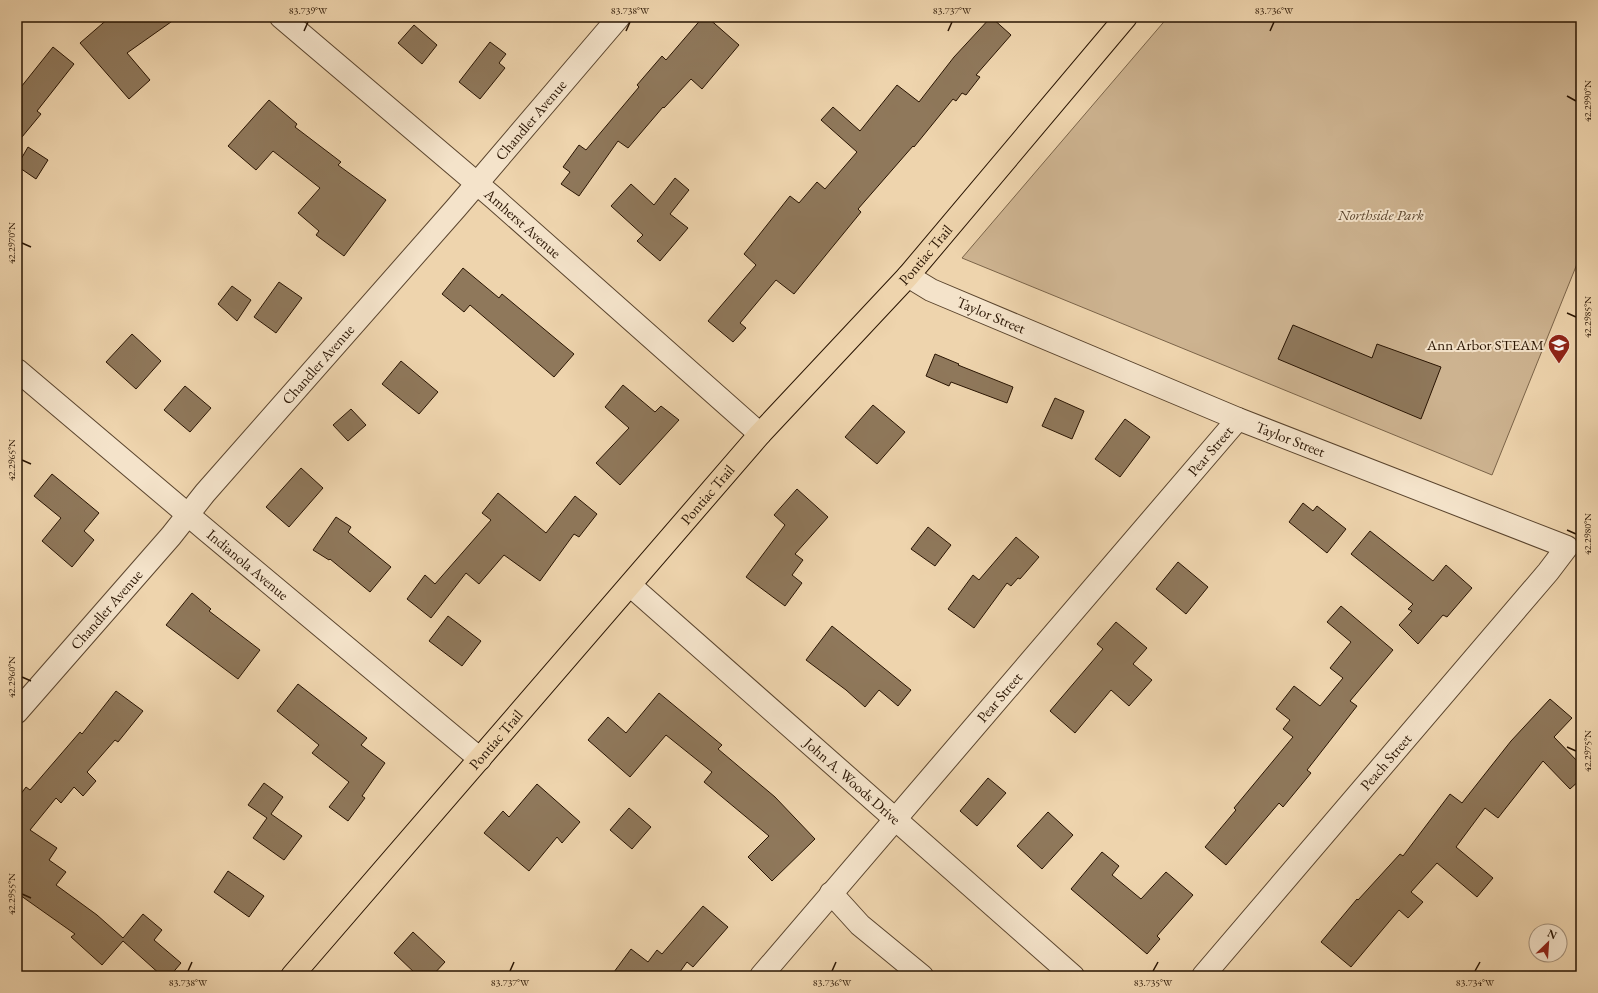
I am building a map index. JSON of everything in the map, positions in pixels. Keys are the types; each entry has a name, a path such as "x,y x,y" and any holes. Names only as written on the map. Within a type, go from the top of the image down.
{"main road":[{"name":"Pontiac Trail","path":"292,976 631,586 760,434 908,276 1126,17"}],"street":[{"name":"Amherst Avenue","path":"281,17 477,183 760,434"},
{"name":"Chandler Avenue","path":"17,712 477,183 619,17"},
{"name":"Taylor Street","path":"908,276 931,290 1238,419 1567,547"},
{"name":"Indianola Avenue","path":"17,370 187,515 480,759"},
{"name":"Pear Street","path":"761,976 1238,419"},
{"name":"Peach Street","path":"1203,976 1548,572 1567,547"},
{"name":"John A. Woods Drive","path":"631,586 1074,976"},
{"path":"831,893 860,925 922,976"}],"green space":[{"name":"Northside Park","path":"1168,17 1581,17 1581,254 1492,475 962,258"}],"building":[{"path":"110,17 178,17 127,53 150,80 129,99 80,43"},
{"path":"703,17 707,17 739,45 702,89 691,79 664,108 663,107 628,148 618,141 579,196 561,184 570,172 563,167 579,145 586,150 639,87 637,85 662,56 666,60"},
{"path":"991,17 1011,35 976,75 980,77 966,95 962,93 956,101 953,99 914,147 913,146 858,209 861,212 794,294 776,280 740,323 746,328 733,342 708,321 756,265 744,254 790,196 799,203 817,182 825,189 857,152 821,120 833,107 860,131 897,85 919,102 954,57"},
{"path":"414,25 437,45 422,64 398,43"},
{"path":"490,42 506,54 499,63 505,68 480,99 459,82"},
{"path":"53,47 74,64 37,111 41,114 17,143 17,92"},
{"path":"269,100 297,124 295,127 341,162 338,165 386,200 344,256 316,235 319,231 298,213 320,188 273,151 256,170 228,146"},
{"path":"28,147 48,160 36,179 17,166"},
{"path":"675,178 689,190 670,214 688,228 660,261 637,241 643,235 611,206 631,184 654,205"},
{"path":"463,268 499,298 502,294 574,354 554,377 470,305 464,312 442,294"},
{"path":"279,282 302,298 276,333 254,317"},
{"path":"232,286 251,300 237,321 218,304"},
{"path":"1293,325 1372,358 1377,344 1441,367 1421,419 1278,359"},
{"path":"132,334 161,361 136,389 106,362"},
{"path":"935,354 1013,387 1007,403 951,382 949,386 926,376"},
{"path":"401,361 438,392 419,414 382,384"},
{"path":"623,385 655,412 661,406 679,420 620,485 596,463 629,428 605,407"},
{"path":"185,386 211,408 190,432 164,410"},
{"path":"1055,398 1084,411 1072,439 1042,426"},
{"path":"873,405 905,432 877,464 845,437"},
{"path":"351,409 366,425 348,441 333,425"},
{"path":"1125,419 1150,437 1120,477 1095,459"},
{"path":"301,468 323,488 289,527 266,507"},
{"path":"52,474 99,513 84,531 94,540 72,567 42,541 61,518 34,496"},
{"path":"797,489 828,517 795,554 803,560 792,575 802,583 785,606 746,577 785,525 774,515"},
{"path":"498,493 546,533 575,496 597,514 579,537 574,534 540,581 504,555 479,584 466,573 431,618 407,599 425,575 435,584 491,520 482,513"},
{"path":"1303,503 1313,511 1317,506 1346,529 1327,553 1289,522"},
{"path":"336,517 351,527 348,532 391,567 370,592 330,559 329,560 313,550"},
{"path":"928,527 951,545 935,566 911,549"},
{"path":"1370,531 1433,581 1446,565 1472,588 1447,617 1443,615 1418,644 1399,625 1412,611 1408,609 1413,604 1351,554"},
{"path":"1016,537 1039,557 1020,579 1018,578 1011,586 1007,583 974,628 948,609 973,575 979,580"},
{"path":"1178,562 1208,587 1186,614 1156,589"},
{"path":"192,593 211,609 209,611 260,650 238,679 166,625"},
{"path":"1341,606 1393,650 1350,701 1357,706 1307,770 1311,773 1283,807 1279,803 1226,865 1205,847 1236,810 1234,808 1293,737 1283,729 1290,720 1276,709 1294,686 1320,706 1343,678 1330,668 1351,642 1327,622"},
{"path":"448,616 481,641 462,666 429,641"},
{"path":"1116,622 1147,648 1133,664 1152,680 1129,706 1111,690 1075,733 1050,711 1103,649 1097,644"},
{"path":"832,626 911,690 898,706 879,690 865,707 846,690 806,660"},
{"path":"298,684 367,738 361,745 385,763 362,796 365,798 348,821 329,807 349,782 312,753 319,745 277,711"},
{"path":"116,691 143,711 118,742 115,740 87,772 96,781 83,796 74,787 61,803 56,798 30,830 57,848 49,860 66,872 56,885 97,915 123,938 143,914 162,930 154,940 181,963 170,976 162,976 123,941 102,965 71,937 75,934 17,893 17,799 26,787 30,790 80,732 82,734"},
{"path":"659,693 722,745 718,749 775,797 815,839 772,881 748,857 769,836 704,782 712,772 666,735 630,777 588,740 608,717 626,733"},
{"path":"1550,699 1572,718 1554,737 1581,765 1581,779 1570,789 1543,761 1498,818 1485,808 1456,847 1493,878 1477,897 1437,863 1411,892 1423,902 1408,918 1399,910 1351,967 1321,942 1357,899 1358,900 1400,854 1403,856 1450,794 1462,803 1511,741"},
{"path":"988,778 1006,793 977,826 960,811"},
{"path":"264,783 283,797 271,814 302,836 284,860 253,838 267,818 248,805"},
{"path":"537,784 580,822 562,843 557,837 529,871 484,833 503,811 509,817"},
{"path":"629,808 651,827 632,849 610,830"},
{"path":"1048,812 1073,835 1042,869 1017,846"},
{"path":"1102,852 1119,866 1112,875 1141,899 1166,872 1193,895 1157,936 1160,939 1147,954 1071,889"},
{"path":"228,871 264,896 249,917 214,892"},
{"path":"703,906 728,927 693,967 687,962 677,976 611,976 631,949 648,962 657,950 662,954"},
{"path":"413,932 445,962 432,976 418,976 394,953"}],"place":[{"name":"Ann Arbor STEAM","path":"1559,364"}]}
